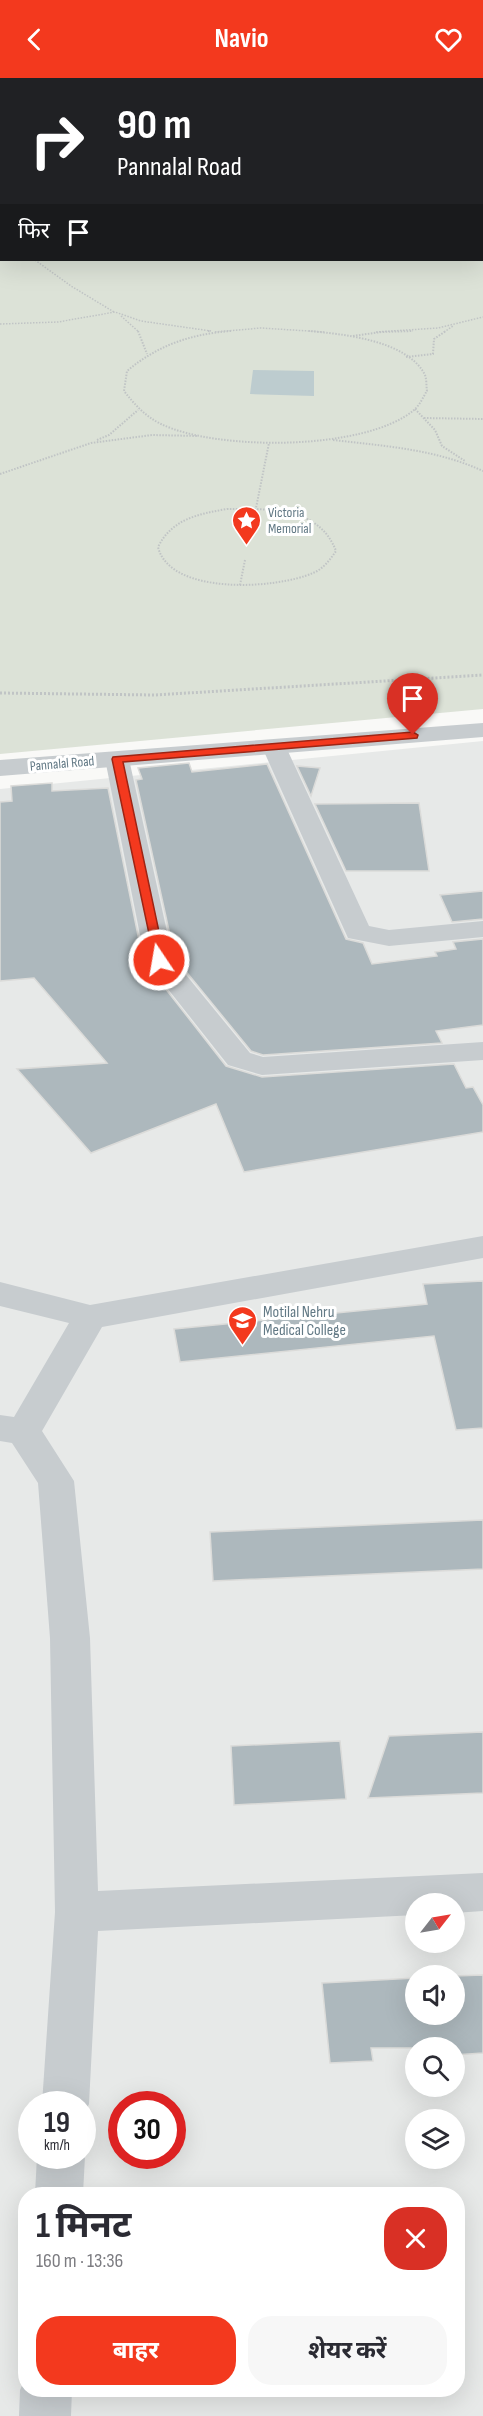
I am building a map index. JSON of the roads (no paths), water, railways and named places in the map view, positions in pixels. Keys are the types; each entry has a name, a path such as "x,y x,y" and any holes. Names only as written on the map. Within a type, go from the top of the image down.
{"street":[{"name":"Pannalal Road","path":"0,768 483,730"},
{"path":"274,747 358,932 389,939 483,929"},
{"path":"117,759 159,960 239,1059 262,1066 483,1051"},
{"path":"0,1294 90,1317 483,1247"},
{"path":"66,2091 77,1912 70,1638 56,1481 12,1430 90,1317"},
{"path":"77,1912 483,1892"},
{"path":"59,2187 60,2169"},
{"path":"45,2416 46,2397"}],"place":[{"name":"Victoria Memorial","path":"247,546"},
{"name":"Motilal Nehru Medical College","path":"242,1346"}]}
